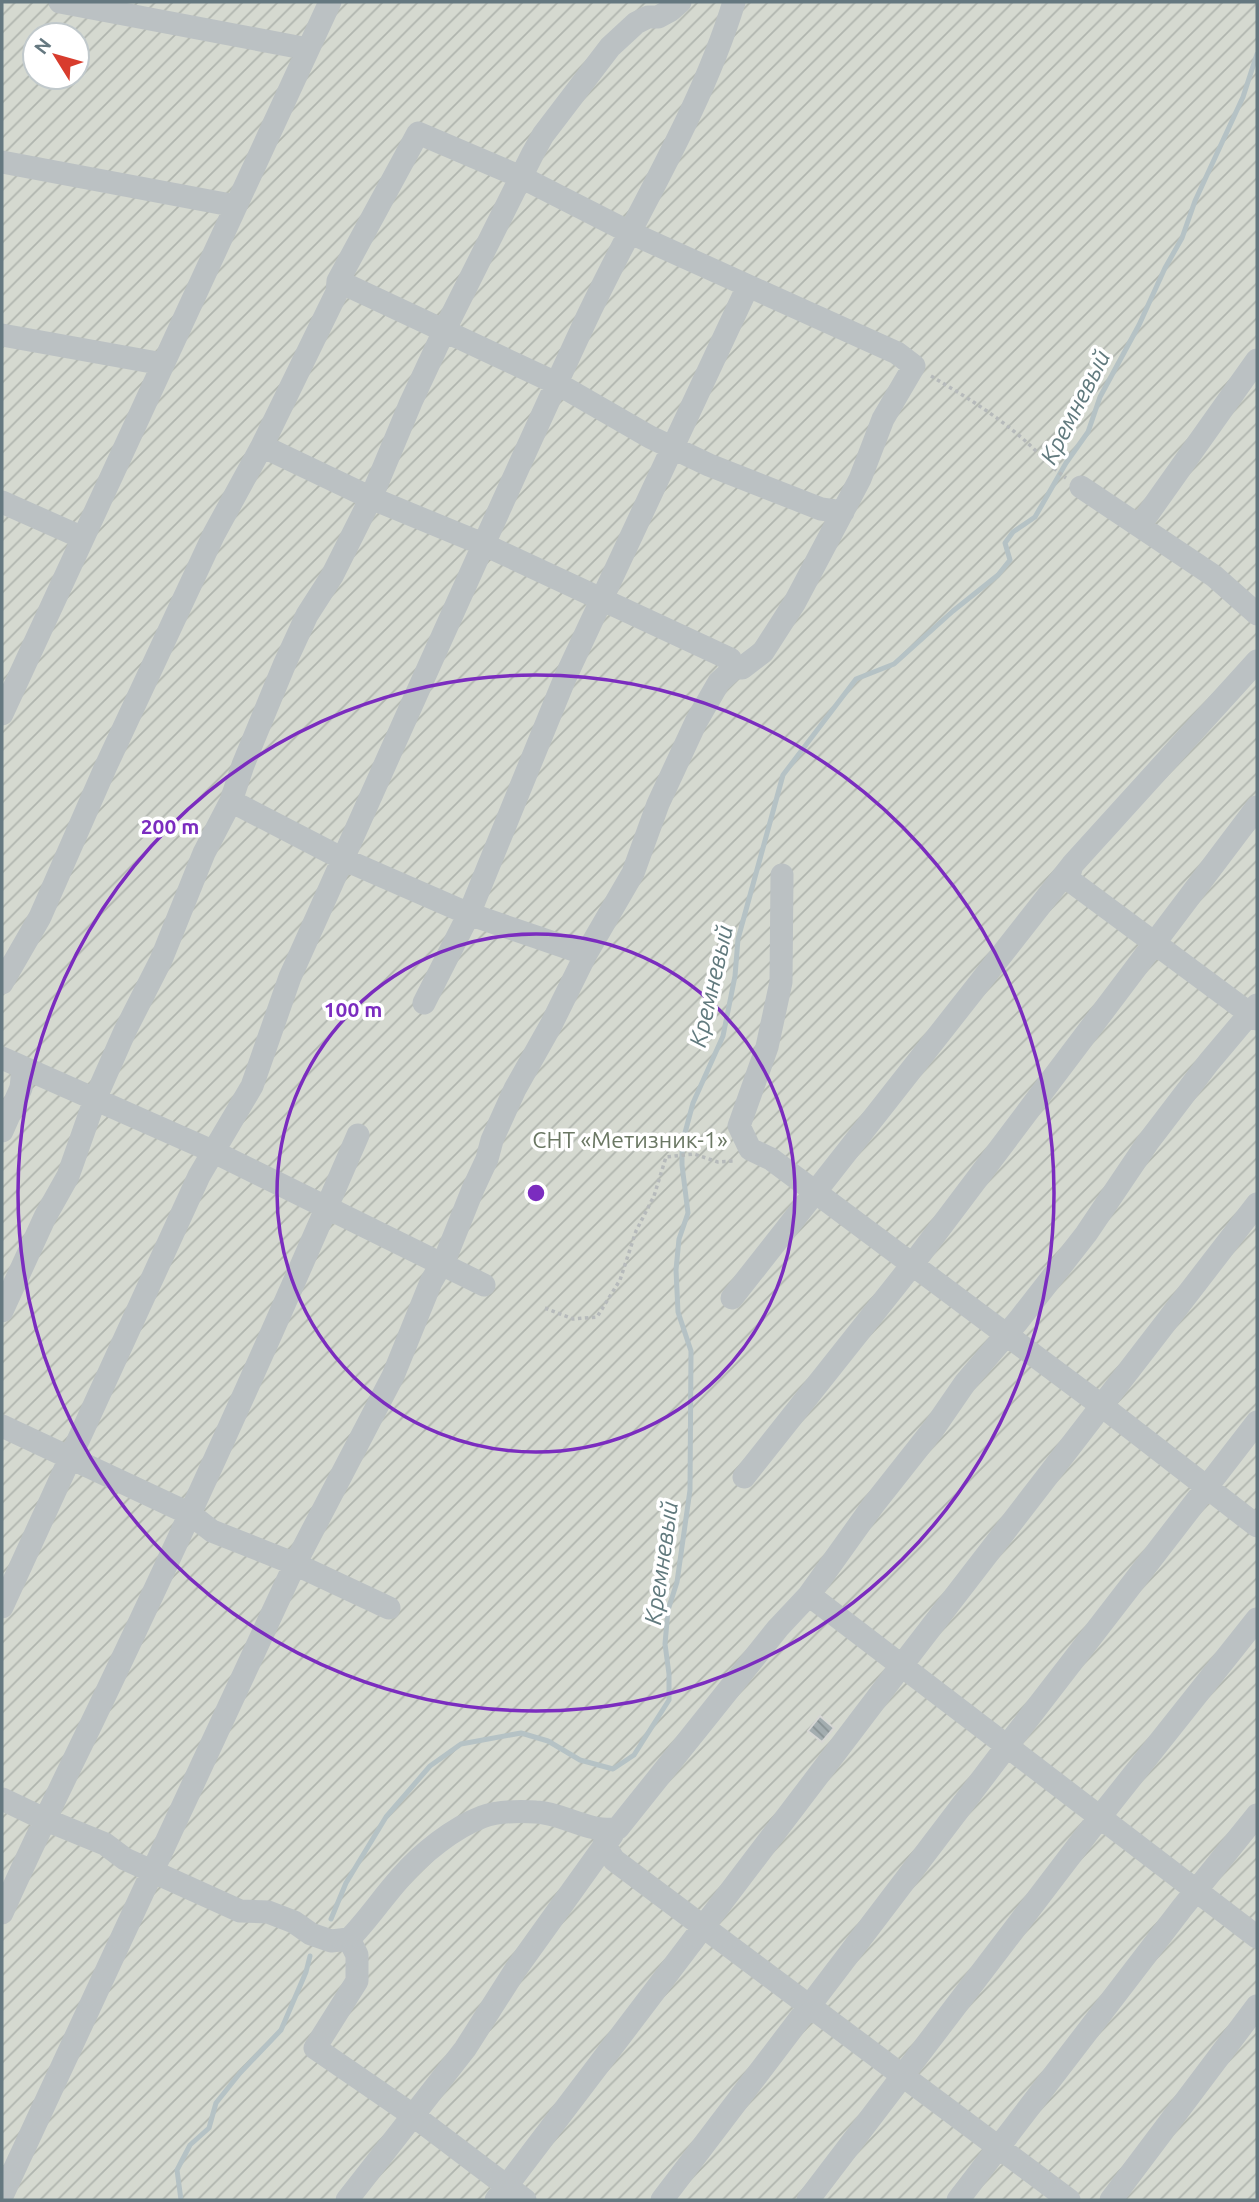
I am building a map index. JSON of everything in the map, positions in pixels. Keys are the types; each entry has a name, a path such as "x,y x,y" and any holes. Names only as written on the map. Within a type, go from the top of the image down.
{"lane":[{"path":"60,2 308,49"},
{"path":"2,714 8,684 83,538 330,2"},
{"path":"2,1311 45,1217 68,1176 95,1099 161,960 204,853 232,801 243,765 285,663 307,615 332,576 371,498 444,331 521,177 543,135 610,47 636,23 648,17 658,17 680,2"},
{"path":"2,1607 212,1151 252,1086 290,977 585,321 694,106 724,34 734,2"},
{"path":"2,983 40,917 106,766 214,534 262,446 337,292 338,281 418,133 521,177 631,233 897,353 914,366 883,419 860,479 788,612 763,652 742,668"},
{"path":"2,162 236,206"},
{"path":"338,281 558,384 709,465 821,509 843,512"},
{"path":"424,1003 469,914 565,678 748,286"},
{"path":"2,335 163,364"},
{"path":"1140,525 1257,360"},
{"path":"2,2196 8,2168 153,1871 295,1564 393,1376 431,1282 442,1263 487,1159 492,1140 525,1069 633,873 658,804 696,722 719,682 730,672 730,659 485,545 371,498 262,446"},
{"path":"1081,487 1214,576 1257,614"},
{"path":"2,502 83,538"},
{"path":"732,1298 1072,865 1257,661"},
{"path":"232,801 343,859 469,914 586,954"},
{"path":"744,1477 912,1265 1257,807"},
{"path":"347,2200 465,2049 516,1969 611,1836 778,1628 808,1595 965,1383 1086,1234 1148,1142 1209,1062 1255,1012 1068,879 1072,865"},
{"path":"782,874 781,982 767,1046 739,1126 750,1149 771,1159 1007,1334 1257,1526"},
{"path":"2,1058 212,1151 484,1284"},
{"path":"2,1130 20,1088 23,1068"},
{"path":"2,1913 293,1289 358,1135"},
{"path":"501,2193 1257,1204"},
{"path":"662,2200 1257,1422"},
{"path":"2,1426 190,1514 212,1531 295,1564 388,1608"},
{"path":"808,1595 1257,1937"},
{"path":"808,2200 1098,1818 1257,1619"},
{"path":"2,1798 105,1844 125,1859 240,1911 268,1912 331,1941 349,1939 401,1876 432,1849 483,1816 538,1811 561,1816 605,1832 611,1836 614,1860 1069,2200"},
{"path":"958,2200 1257,1815"},
{"path":"349,1939 357,1955 357,1981 315,2048 414,2116 501,2193 525,2200"},
{"path":"1111,2200 1257,2006"}],"path":[{"path":"914,366 985,408 1038,452 1052,468 1081,487"},
{"path":"545,1308 573,1319 597,1317 620,1280 636,1231 654,1196 666,1157 694,1154 718,1162 771,1159"}],"green space":[{"name":"СНТ «Метизник-1»","path":"2,2 1257,2 1257,2200 2,2200"}],"building":[{"path":"820,1716 834,1728 822,1742 808,1731"}],"waterway":[{"name":"Кремневый","path":"331,1919 346,1883 386,1817 430,1766 461,1744 521,1733 548,1741 580,1760 613,1769 634,1755 669,1700 665,1644 668,1610 677,1582 690,1490 691,1351 678,1312 676,1270 679,1239 688,1213 682,1144 693,1103 723,1036 735,976 738,939 783,775 856,679 894,664 998,575 1010,560 1005,543 1013,532 1035,517 1066,463 1088,432 1100,397 1182,238 1195,201 1243,97 1257,54"},
{"name":"Кремневый","path":"181,2200 177,2170 190,2145 209,2128 216,2103 281,2030 306,1972 310,1956"}]}
